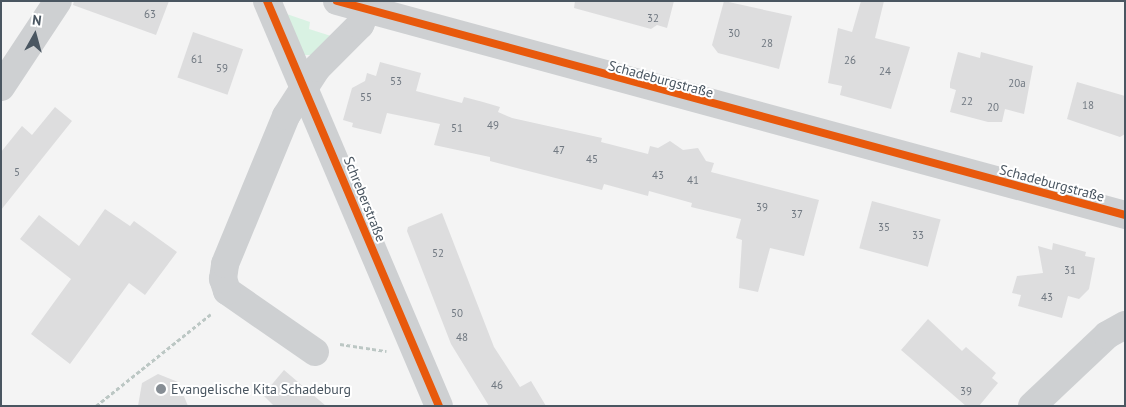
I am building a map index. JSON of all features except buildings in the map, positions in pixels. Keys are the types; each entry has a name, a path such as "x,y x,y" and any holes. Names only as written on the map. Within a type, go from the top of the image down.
{"street":[{"path":"1,87 58,1"},
{"name":"Schreberstraße","path":"267,1 306,87 413,350 440,406"},
{"name":"Schadeburgstraße","path":"337,1 369,6 1125,215"},
{"path":"315,352 227,290 223,278 225,264 280,129 317,68 360,25 369,6"},
{"path":"1032,406 1107,335 1125,325"}],"path":[{"path":"96,406 208,317 227,290"},
{"path":"315,352 324,341 398,353 413,350"}],"green space":[{"path":"278,11 310,22 309,29 331,36 313,55 301,55"}],"cycle path":[{"path":"267,1 439,406"},
{"path":"337,1 1125,215"}],"place":[{"name":"Evangelische Kita Schadeburg","path":"161,389"}]}
